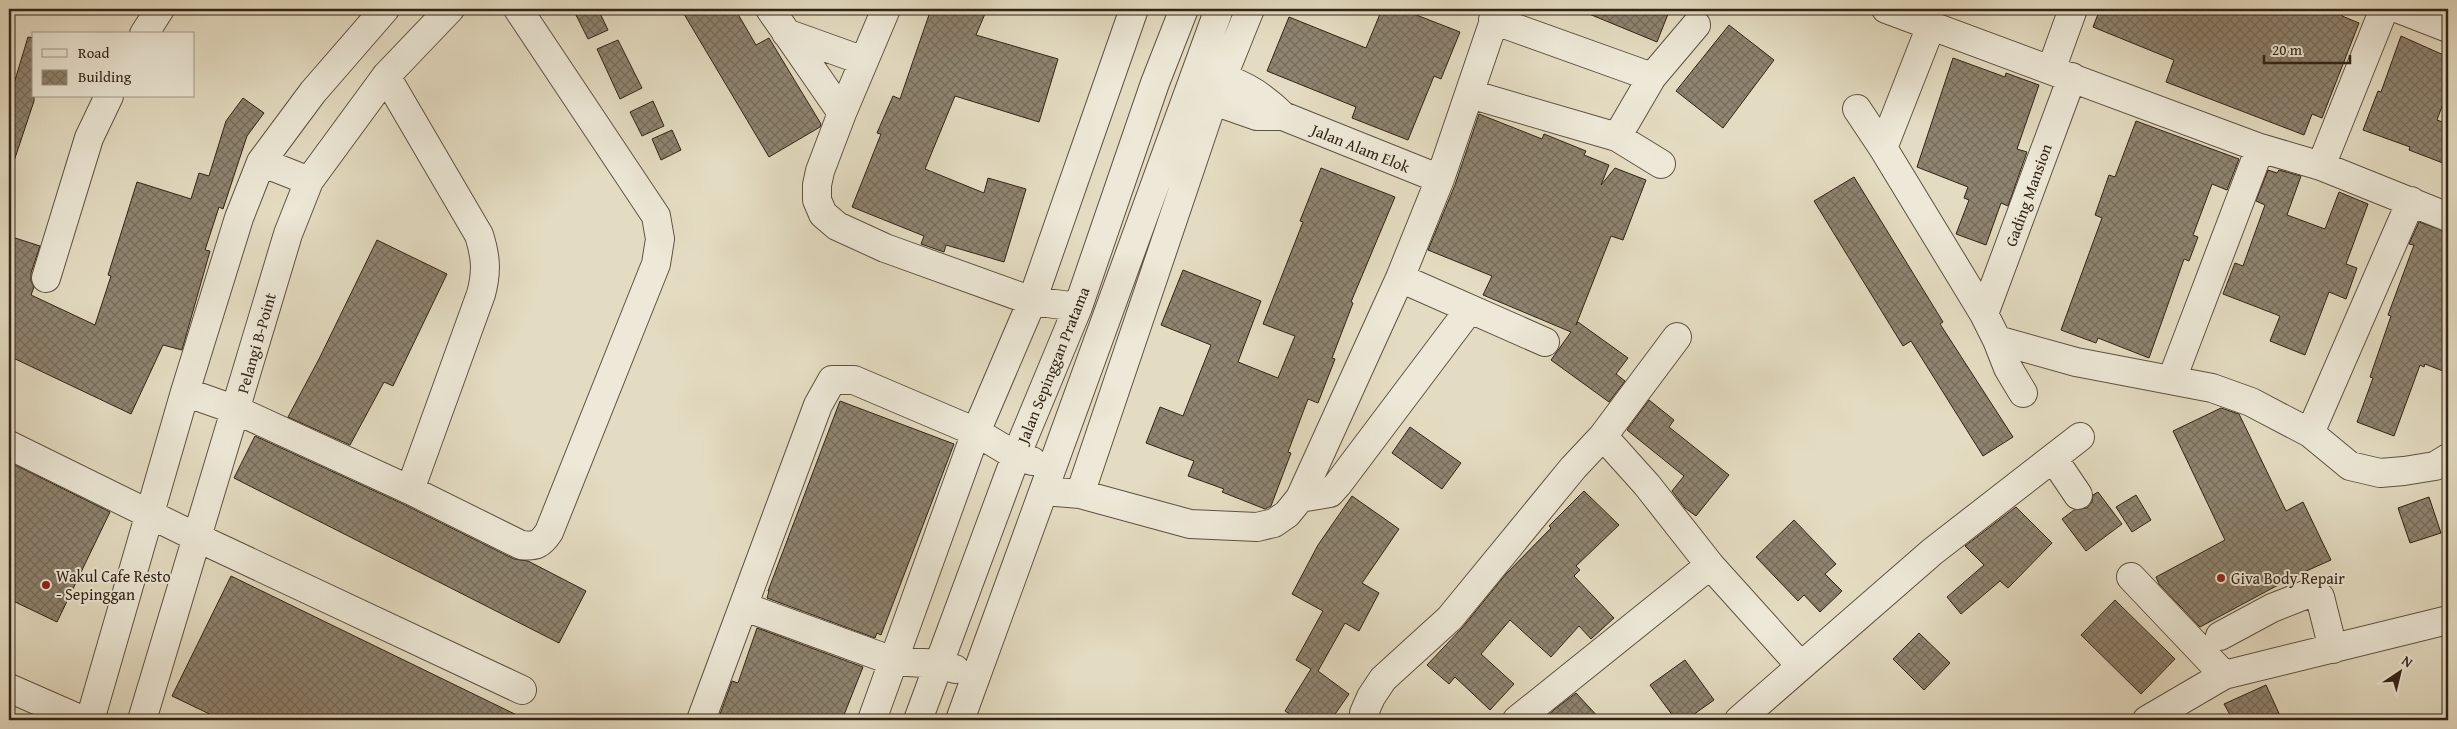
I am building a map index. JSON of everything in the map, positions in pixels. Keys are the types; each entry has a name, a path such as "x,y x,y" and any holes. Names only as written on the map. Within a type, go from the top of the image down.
{"street":[{"path":"145,32 160,9"},
{"path":"90,720 185,392 239,218 261,162 313,92 385,9"},
{"name":"Pelangi B-Point","path":"142,720 288,234 309,182 386,76 450,9"},
{"path":"185,392 236,410 410,490 521,545 533,546 542,542 549,532 656,264 660,239 656,216 518,9"},
{"path":"770,9 842,113"},
{"path":"886,9 842,113 820,171 817,185 817,200 823,214 837,226 885,248 1032,300 1078,307"},
{"path":"872,720 976,432 1032,300 1134,9"},
{"name":"Jalan Sepinggan Pratama","path":"918,720 1016,456 1078,307 1184,9"},
{"name":"Jalan Sepinggan Pratama","path":"960,720 1219,9"},
{"path":"1080,494 1217,89 1250,9"},
{"path":"1886,9 2260,148 2321,166 2448,217"},
{"name":"Gading Mansion","path":"1984,314 2062,74 2073,9"},
{"path":"2321,166 2384,9"},
{"path":"2410,11 2448,28"},
{"path":"701,720 745,607 818,405 832,380 854,380 976,432 1016,456 1048,479 1080,494 1190,524 1257,527 1274,523 1287,514 1300,498 1400,278 1440,179 1496,14 1652,77"},
{"path":"1617,137 1652,77 1696,25"},
{"path":"1883,148 1931,26"},
{"path":"786,33 864,61"},
{"path":"1160,72 1217,89"},
{"path":"386,76 479,235 486,256 486,276 481,294 410,490"},
{"name":"Jalan Alam Elok","path":"1217,89 1257,116 1283,116 1440,179"},
{"path":"1470,94 1617,137 1661,164"},
{"path":"46,278 88,138 108,98"},
{"path":"1857,109 1883,148 1984,314 2008,368 2023,393"},
{"path":"2172,378 2260,148"},
{"path":"261,162 309,182"},
{"path":"2310,433 2411,202"},
{"path":"1400,278 1545,342"},
{"path":"1300,498 1330,493 1469,310"},
{"path":"1366,720 1364,712 1370,697 1383,679 1450,618 1573,468 1602,436 1677,337"},
{"path":"1997,340 2076,362 2121,372 2172,378 2212,388 2251,402 2310,433 2350,466 2380,473 2435,466 2448,458"},
{"path":"1602,436 1647,485 1710,565 1800,665"},
{"path":"1739,720 1932,552 2080,437"},
{"path":"9,445 196,536 522,690"},
{"path":"2053,458 2078,495"},
{"path":"1517,720 1710,565"},
{"path":"2131,576 2224,675"},
{"path":"2220,636 2272,608 2310,593 2316,593 2320,597 2333,649"},
{"path":"745,607 893,661 939,664 977,676"},
{"path":"2147,720 2224,675 2448,620"},
{"path":"9,688 82,720"}],"building":[{"path":"589,9 598,9 608,30 588,39 576,15"},
{"path":"681,9 735,9 756,45 769,38 821,124 820,127 769,157"},
{"path":"931,9 987,9 976,35 1058,59 1039,122 955,96 925,169 984,193 988,178 1026,189 1004,262 946,245 944,252 921,244 924,236 852,207 881,134 877,133 893,96 900,99"},
{"path":"1382,9 1401,9 1460,32 1441,79 1434,76 1408,140 1352,118 1356,107 1267,71 1289,17 1366,48"},
{"path":"1577,9 1670,9 1657,42"},
{"path":"2100,9 2345,9 2342,16 2359,23 2322,118 2312,114 2304,135 2166,82 2174,60 2093,27"},
{"path":"1729,25 1774,60 1723,128 1676,91"},
{"path":"2401,36 2448,57 2448,90 2437,120 2448,124 2448,165 2409,150 2410,147 2363,130 2378,91 2381,92"},
{"path":"28,37 32,38 32,98 34,98 34,101 13,164 9,163 9,100"},
{"path":"618,40 642,88 620,99 597,49"},
{"path":"1953,58 2005,77 2006,73 2039,85 2017,149 2027,152 2008,206 2001,203 1986,245 1956,234 1969,200 1964,198 1968,187 1917,167"},
{"path":"243,98 264,113 247,136 223,209 219,207 205,250 210,251 182,350 163,345 131,414 9,356 9,236 40,246 31,273 31,281 34,287 31,295 95,325 111,276 108,275 137,182 191,199 199,173 209,176 226,121"},
{"path":"653,101 664,126 642,136 630,112"},
{"path":"1479,114 1542,139 1544,134 1586,151 1584,155 1609,165 1601,185 1615,168 1646,180 1623,240 1611,236 1576,325 1578,322 1628,358 1616,374 1625,381 1609,402 1551,360 1571,332 1483,295 1492,276 1428,250 1455,185"},
{"path":"2136,121 2239,159 2227,190 2212,184 2193,235 2198,237 2189,261 2184,259 2149,358 2098,338 2096,343 2061,330 2102,218 2095,215 2109,175 2115,177"},
{"path":"672,130 681,150 661,160 652,139"},
{"path":"1321,168 1395,197 1351,302 1353,303 1332,358 1335,359 1318,403 1308,399 1288,452 1291,453 1271,506 1265,509 1222,492 1224,489 1188,476 1194,461 1146,443 1160,407 1183,416 1211,345 1161,325 1183,270 1261,301 1238,362 1278,378 1295,336 1263,324 1303,222 1300,221"},
{"path":"2268,170 2277,173 2279,170 2301,176 2287,215 2325,229 2339,192 2368,204 2346,264 2357,268 2346,299 2329,292 2305,355 2270,341 2280,316 2223,294 2235,263 2243,266 2265,205 2256,201"},
{"path":"1854,177 1943,322 1940,324 2013,437 1983,456 1911,341 1903,346 1814,201"},
{"path":"2419,222 2448,232 2448,373 2425,364 2424,367 2420,365 2394,436 2357,422 2373,378 2370,377 2391,316 2388,315 2414,245 2409,244"},
{"path":"377,240 447,274 393,386 384,382 350,445 288,417 319,359"},
{"path":"1649,400 1674,420 1669,427 1729,475 1696,516 1685,508 1672,491 1684,476 1627,430"},
{"path":"840,401 954,444 881,635 877,633 875,638 767,598"},
{"path":"2221,408 2239,414 2286,511 2303,502 2331,560 2295,576 2200,627 2159,584 2156,577 2225,540 2173,431"},
{"path":"1410,427 1461,463 1442,489 1392,453"},
{"path":"255,436 403,504 514,559 528,561 586,591 559,643 234,478"},
{"path":"9,462 110,512 57,622 9,599"},
{"path":"1584,491 1619,525 1576,566 1580,570 1574,576 1614,618 1591,639 1579,626 1551,657 1510,620 1481,654 1514,684 1490,710 1455,677 1449,684 1427,665 1462,628 1506,574 1551,528 1549,526"},
{"path":"2098,492 2122,524 2086,551 2062,519 2074,510 2087,508 2092,502 2093,495"},
{"path":"2136,495 2151,520 2132,532 2116,507"},
{"path":"1352,496 1399,529 1362,583 1379,593 1359,631 1345,623 1318,671 1349,694 1331,720 1299,720 1285,711 1311,669 1296,660 1323,611 1292,594 1318,545"},
{"path":"2429,497 2441,533 2410,543 2398,508"},
{"path":"2016,507 2052,543 2008,588 2000,581 1961,614 1947,597 1984,565 1965,546"},
{"path":"1794,520 1836,564 1825,574 1842,591 1820,612 1804,595 1798,601 1756,557"},
{"path":"231,576 527,720 222,720 172,696"},
{"path":"2115,600 2175,659 2141,694 2081,635"},
{"path":"757,628 863,667 842,720 718,720 732,681 738,683"},
{"path":"1919,633 1950,663 1924,690 1893,659"},
{"path":"1685,660 1714,700 1686,720 1676,720 1650,685"},
{"path":"2266,685 2282,720 2233,720 2224,704"},
{"path":"1576,693 1601,720 1543,720 1555,709"}],"place":[{"name":"Giva Body Repair","path":"2221,578"},
{"name":"Wakul Cafe Resto - Sepinggan","path":"46,585"}]}
